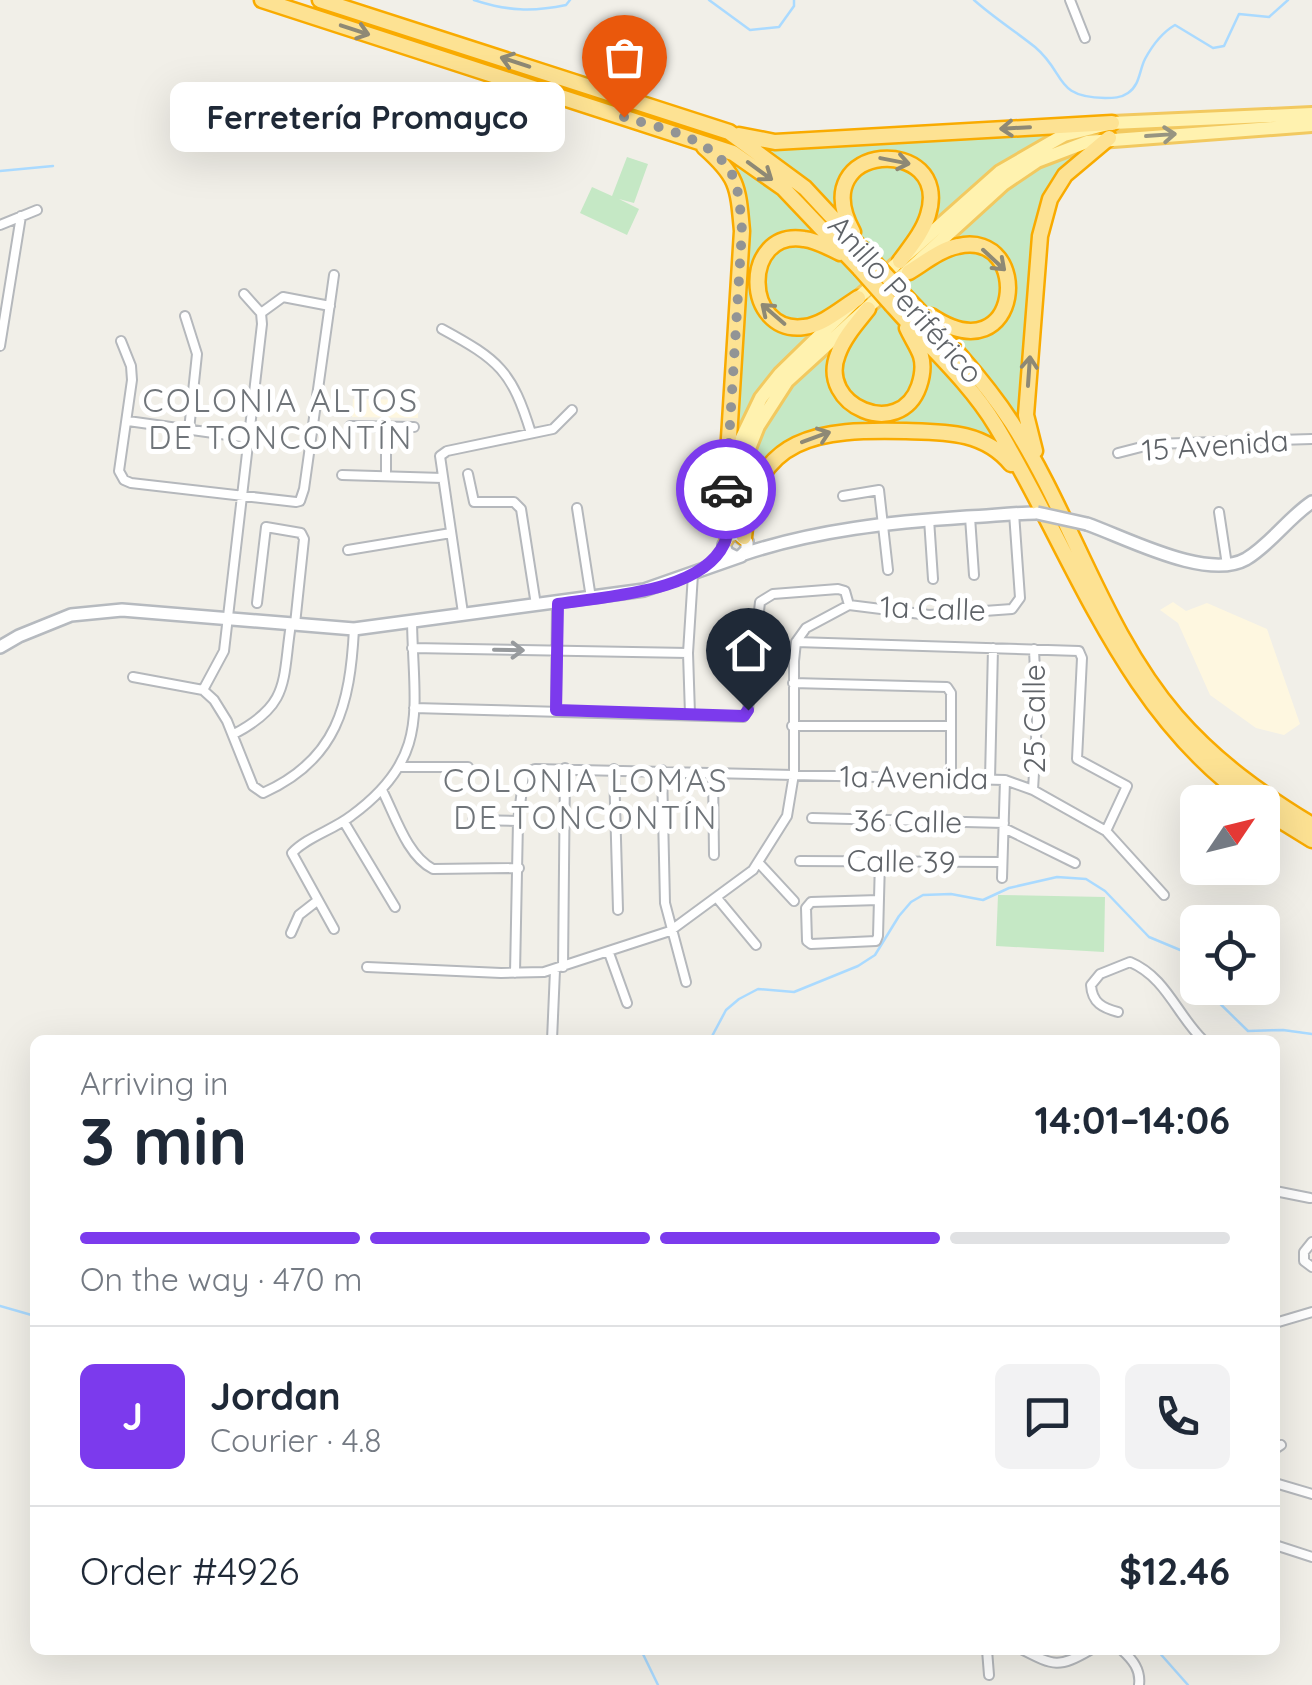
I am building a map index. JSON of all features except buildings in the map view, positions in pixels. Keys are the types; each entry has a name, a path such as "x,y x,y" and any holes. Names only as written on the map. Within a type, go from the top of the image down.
{"highway":[{"name":"Anillo Periférico","path":"262,0 733,153 799,203 846,255 865,260"},
{"name":"Anillo Periférico","path":"320,0 729,132 795,180 980,402 1142,690 1201,762 1231,785"},
{"path":"729,132 776,142 1112,122"},
{"path":"1038,466 1026,415 1040,236 1050,199 1065,176 1109,138"},
{"path":"696,140 729,170 739,199 742,230 726,486"},
{"path":"865,260 846,220 843,189 860,165 883,156 897,158 920,171 930,194 924,226 904,267"},
{"path":"846,255 804,238 781,242 760,260 756,274 760,302 776,321 803,328 863,304"},
{"path":"902,304 945,325 972,331 995,321 1003,312 1010,289 1002,262 967,245 904,267"},
{"path":"863,304 837,356 834,372 839,390 854,408 870,415 891,413 906,405 920,383 921,356 902,304"},
{"name":"Anillo Periférico","path":"902,304 982,382 1038,466 1124,637 1174,714 1245,782 1312,825"},
{"path":"744,538 747,504 761,478 795,445 832,431 950,432 970,436 1002,453 1032,489"},
{"path":"1280,820 1312,840"}],"main road":[{"path":"904,267 1000,172 1064,135 1112,122 1312,114"},
{"path":"739,555 727,553 726,486 735,452 761,398 780,374 1014,176 1065,149 1109,138 1312,125"},
{"path":"739,555 744,538 739,496 746,456 758,426 787,381 863,304"},
{"path":"0,647 51,622 93,612 122,610 354,630 462,613 558,604 644,590 775,544 929,519 1014,513 1087,524 1169,555 1227,566 1258,550 1312,502"},
{"path":"699,571 734,534 775,544"}],"street":[{"path":"1070,0 1085,38"},
{"path":"0,225 37,210"},
{"path":"0,346 21,216"},
{"path":"122,341 131,366 128,421 119,471 127,482 291,502 302,498 334,275"},
{"path":"244,294 261,313"},
{"path":"203,690 220,662 261,313 283,296 330,306"},
{"path":"185,316 197,354 189,430"},
{"path":"442,330 475,347 509,377 519,394 531,433"},
{"path":"462,613 439,459 444,452 553,429 572,410"},
{"path":"128,421 249,438"},
{"path":"350,426 414,427"},
{"path":"386,427 386,476"},
{"name":"15 Avenida","path":"1118,453 1154,444 1312,440"},
{"path":"342,474 443,478"},
{"path":"468,474 474,502 514,502 521,509 536,606"},
{"path":"843,496 876,488 881,495 888,570"},
{"path":"577,508 591,598"},
{"path":"1219,512 1227,566"},
{"name":"1a Calle","path":"690,714 706,718 747,714 757,610 766,596 838,590 845,592 849,606 929,615 1012,609 1020,598 1014,513"},
{"path":"258,603 268,515"},
{"path":"970,517 974,575"},
{"path":"929,519 933,579"},
{"path":"234,734 268,713 277,700 293,624 304,538 297,531 266,527"},
{"path":"348,550 450,533"},
{"path":"414,708 690,714 688,653 699,571"},
{"path":"556,710 558,604"},
{"path":"367,967 515,974 559,968 670,930 717,898 758,862 786,816 794,774 796,642 815,621 849,606"},
{"path":"334,928 292,852 344,822 382,790 402,766 410,749 414,708 412,620"},
{"path":"133,677 203,690 221,710 234,734 253,786 267,792 317,758 328,742 338,723 346,691 354,630"},
{"path":"796,642 1079,651 1082,658 1077,759 1127,786 1106,831"},
{"path":"412,648 688,653"},
{"path":"990,778 994,648"},
{"name":"25 Calle","path":"1033,790 1034,649"},
{"path":"793,684 947,687 951,693 951,778"},
{"path":"792,726 951,726"},
{"path":"402,766 468,767"},
{"path":"552,1035 559,968 565,768"},
{"path":"614,769 618,910"},
{"name":"1a Avenida","path":"518,822 524,774 535,770 990,778 1033,790 1106,831 1164,895"},
{"path":"662,770 665,903 686,982"},
{"path":"714,772 714,855"},
{"path":"1002,878 1005,780"},
{"path":"382,790 424,865 433,869 518,868"},
{"name":"36 Calle","path":"812,818 1004,826"},
{"path":"473,820 518,822 515,974"},
{"path":"344,822 395,906"},
{"path":"1004,826 1075,862"},
{"name":"Calle 39","path":"800,861 1002,862"},
{"path":"879,900 807,904 806,936 811,944 872,942 878,936 879,900 880,861"},
{"path":"758,862 794,902"},
{"path":"717,898 756,945"},
{"path":"291,933 299,915 318,900"},
{"path":"609,953 627,1003"},
{"path":"1118,1012 1101,1006 1092,994 1092,986 1100,974 1130,962 1164,987 1182,1020 1197,1035"},
{"path":"1280,1192 1310,1198"},
{"path":"1312,1242 1304,1252 1304,1260 1312,1267"},
{"path":"1280,1322 1312,1312"},
{"path":"1280,1484 1312,1494"},
{"path":"1280,1546 1312,1556"},
{"path":"987,1655 989,1674"},
{"path":"1033,1655 1050,1664 1064,1664 1081,1655"},
{"path":"1127,1655 1140,1676 1139,1685"}],"shaded area":[{"path":"353,399 418,400 418,418 352,417"},
{"path":"1173,602 1186,611 1207,603 1267,629 1300,724 1284,735 1256,728 1210,695 1178,623 1160,610"}],"green space":[{"path":"1112,123 1109,138 1050,199 1026,415 1038,467 1032,489 1002,453 970,436 833,431 776,460 742,535 727,538 739,199 696,139 729,132 754,139"},
{"path":"627,157 648,164 634,203 619,199 639,209 627,235 580,213 592,187 612,196"},
{"path":"998,895 1105,897 1104,952 996,946"}],"waterway":[{"path":"474,0 531,9 566,5 570,0"},
{"path":"709,0 750,30 779,27 794,0"},
{"path":"974,0 1035,47 1068,89 1088,97 1105,98 1120,97 1132,90 1151,49 1175,25 1213,48 1224,46 1239,14 1269,17 1288,0"},
{"path":"0,171 53,166"},
{"path":"713,1035 726,1010 758,989 794,992 875,955 899,916 923,895 951,894 983,900 1009,888 1057,877 1086,879 1105,891 1149,937 1180,950"},
{"path":"1221,1005 1248,1031 1312,1034"},
{"path":"0,1306 30,1315"},
{"path":"643,1655 658,1685"},
{"path":"1161,1655 1188,1685"}],"way so far":[{"path":"624,117 696,140 729,170 739,199 742,230 726,489"}],"place":[{"name":"Ferretería Promayco","path":"624,117"}],"district":[{"name":"COLONIA ALTOS DE TONCONTÍN","path":"281,418"},
{"name":"COLONIA LOMAS DE TONCONTÍN","path":"586,798"}],"route":[{"path":"726,489 727,538 704,568 644,590 558,604 556,710 690,714 706,718 744,716 748,710"}]}
